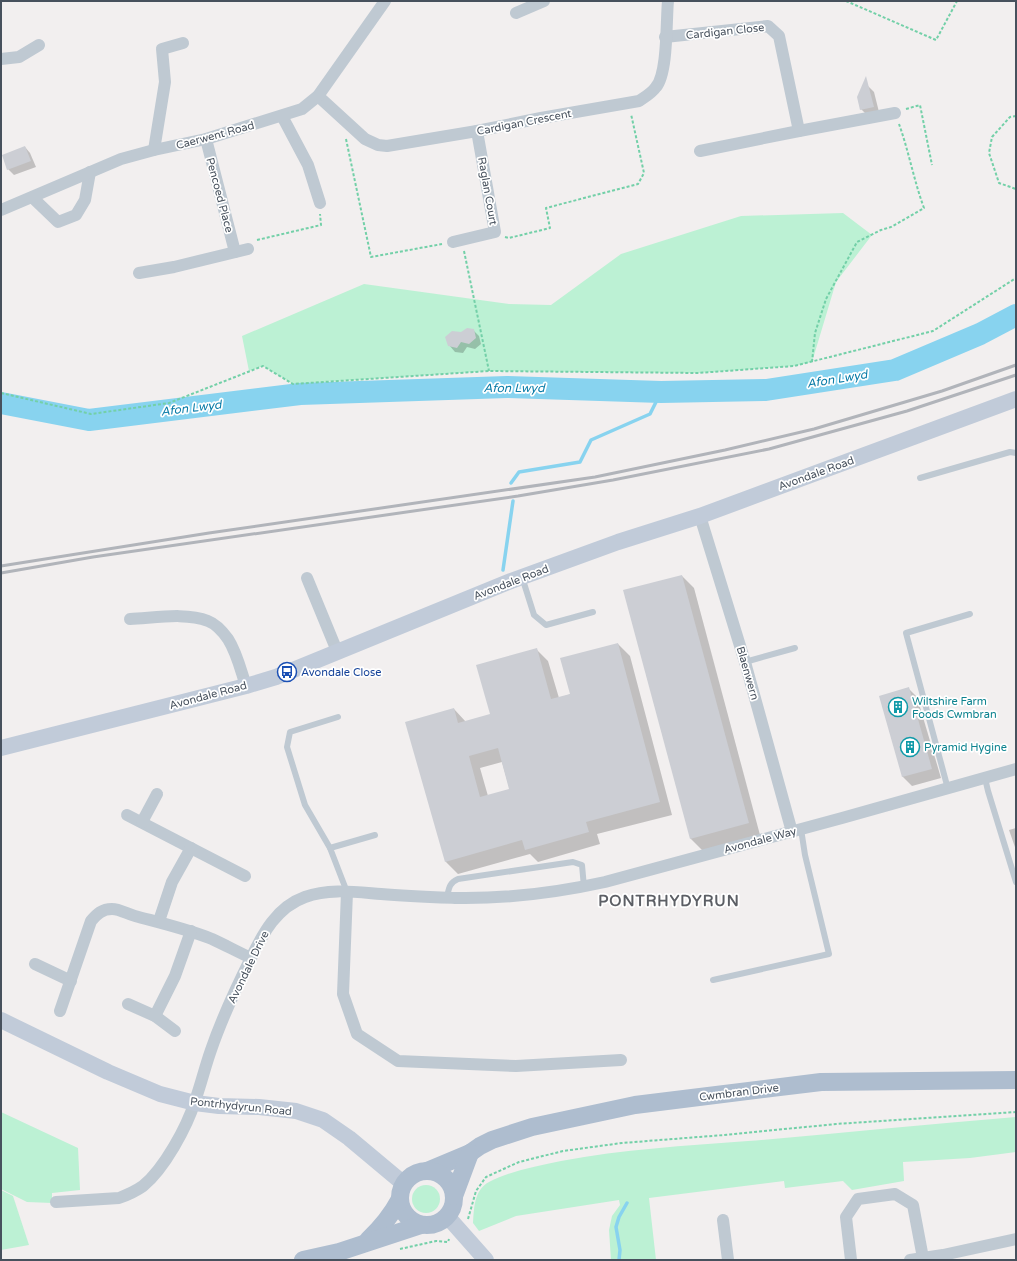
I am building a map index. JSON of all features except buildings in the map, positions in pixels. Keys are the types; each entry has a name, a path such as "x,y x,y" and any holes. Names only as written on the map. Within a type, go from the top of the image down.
{"main road":[{"name":"Cwmbran Drive","path":"427,1171 470,1153 492,1140 532,1127 635,1105 821,1082 1016,1080"},
{"path":"303,1260 338,1252 421,1225 452,1221 451,1210 454,1196 470,1153"},
{"path":"364,1243 378,1231 391,1215 410,1177 427,1171 437,1173 445,1178 451,1186 454,1196"},
{"path":"402,1191 401,1206 408,1218 421,1225"}],"street":[{"name":"Caerwent Road","path":"1,210 33,198 121,159 154,150 206,139 302,109 318,96 385,1"},
{"path":"516,13 544,1"},
{"name":"Cardigan Crescent","path":"318,96 365,139 378,145 396,145 639,101 657,86 661,78 668,1"},
{"name":"Cardigan Close","path":"665,38 768,26 779,36 799,132"},
{"path":"154,150 165,82 162,49 183,43"},
{"path":"1,59 19,57 39,45"},
{"path":"700,152 894,113"},
{"path":"282,116 308,165 320,203"},
{"name":"Raglan Court","path":"457,241 495,232 477,131"},
{"name":"Pencoed Place","path":"206,139 235,252"},
{"path":"33,198 58,222 76,215 85,200 90,172"},
{"path":"140,274 248,249"},
{"name":"Avondale Road","path":"1,748 246,686 287,672 522,577 618,542 700,516 1016,399"},
{"name":"Blaenwern","path":"700,516 797,830"},
{"path":"307,578 337,651"},
{"path":"130,619 189,616 209,621 220,630 228,640 235,653 246,686"},
{"name":"Avondale Way","path":"501,896 531,895 605,882 1016,769"},
{"path":"142,822 157,794"},
{"path":"128,815 244,876"},
{"path":"159,921 172,882 191,848"},
{"name":"Avondale Drive","path":"56,1202 119,1198 142,1186 160,1167 177,1142 195,1103 210,1052 224,1016 251,958 265,930 282,910 304,897 326,892 447,897 501,896"},
{"path":"347,892 343,994 357,1034 398,1062 516,1066 621,1060"},
{"path":"60,1011 91,921 97,914 104,910 119,910 134,916 159,921 191,931 212,939 251,958"},
{"path":"155,1016 175,976 191,931"},
{"path":"35,964 71,981"},
{"path":"128,1004 155,1016 175,1031"},
{"name":"Pontrhydyrun Road","path":"1,1020 108,1072 160,1094 195,1103 296,1111 322,1120 349,1138 402,1191"},
{"path":"851,1260 846,1217 858,1199 895,1194 913,1205 923,1258"},
{"path":"723,1220 728,1260"},
{"path":"452,1221 486,1260"},
{"path":"910,1260 1016,1239"}],"lane":[{"path":"920,478 1010,452 1016,453"},
{"path":"522,577 534,615 546,625 593,612"},
{"path":"948,788 906,633 970,614"},
{"path":"745,662 796,648"},
{"path":"338,717 290,732 287,747 305,805 330,848 347,892"},
{"path":"985,778 1004,847 1016,882"},
{"path":"713,980 829,954 805,856 797,830"},
{"path":"330,848 375,835"},
{"path":"447,897 452,881 458,879 573,862 582,865 584,886"}],"path":[{"path":"846,1 936,40 957,1"},
{"path":"495,232 509,238 550,228 546,208 638,184 644,173 629,103"},
{"path":"812,362 816,333 826,299 857,242 880,230 892,227 924,208 917,189 907,145 894,113 920,105 932,165"},
{"path":"1016,116 1010,117 992,137 989,152 999,183 1016,189"},
{"path":"342,118 371,257 457,241 489,371"},
{"path":"248,249 255,240 321,225 320,203"},
{"path":"1,393 91,414 169,403 263,366 293,384 489,371 698,372 794,366 933,330 1016,278"},
{"path":"400,1249 436,1241 448,1242 452,1221 468,1220 476,1191 486,1177 520,1162 563,1150 622,1142 724,1135 836,1124 1016,1112"}],"green space":[{"path":"843,213 872,235 836,282 812,362 794,366 698,373 489,371 293,384 263,366 249,371 242,336 364,284 509,304 551,305 621,254 741,216"},
{"path":"1,1112 78,1148 80,1190 52,1193 52,1203 27,1202 1,1189"},
{"path":"1016,1117 1016,1152 970,1158 903,1162 904,1181 852,1190 843,1181 785,1188 784,1181 649,1198 656,1260 611,1260 609,1230 612,1216 620,1205 619,1200 516,1216 479,1231 473,1223 476,1200 484,1185 497,1178 515,1172 561,1161 654,1148"},
{"path":"426,1185 436,1189 440,1199 436,1209 426,1213 416,1209 412,1199 416,1189"},
{"path":"1,1190 13,1196 29,1245 1,1250"}],"waterway":[{"name":"Afon Lwyd","path":"1,403 89,420 300,394 507,387 661,392 766,390 895,370 980,334 1016,315"},
{"path":"511,483 519,472 580,462 591,440 650,414 661,392"},
{"path":"503,570 513,501"},
{"path":"619,1260 620,1250 616,1227 619,1217 627,1203"}],"railway":[{"path":"1,566 209,533 595,477 725,450 814,429 942,391 1016,365"},
{"path":"1,573 93,557 518,496 613,480 769,449 907,411 1016,375"}],"place":[{"name":"Avondale Close","path":"287,672"},
{"name":"Wiltshire Farm Foods Cwmbran","path":"898,707"},
{"name":"Pyramid Hygine","path":"910,747"}],"district":[{"name":"PONTRHYDYRUN","path":"669,901"}]}
